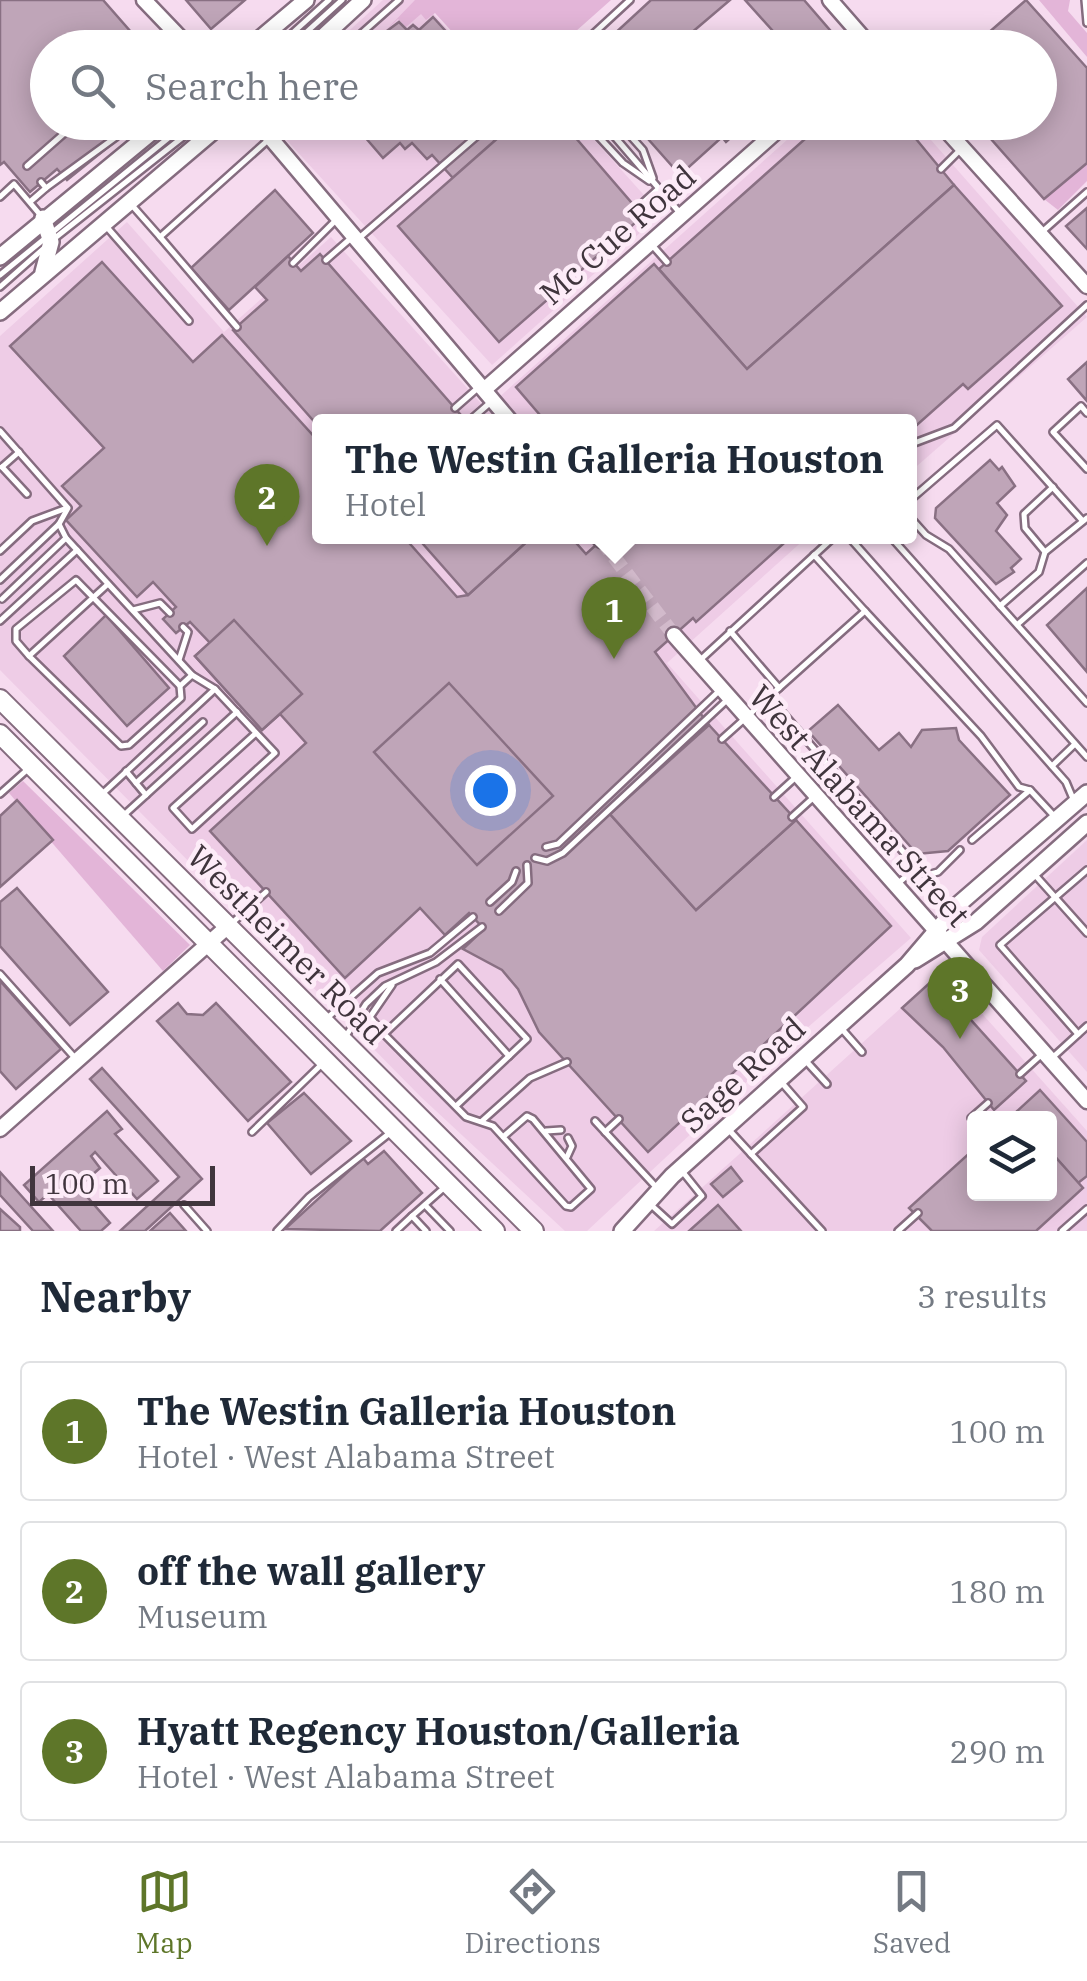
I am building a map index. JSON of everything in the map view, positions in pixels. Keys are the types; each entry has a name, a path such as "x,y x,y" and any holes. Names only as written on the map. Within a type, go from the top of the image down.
{"main road":[{"path":"271,30 306,0"},
{"path":"330,30 363,0"},
{"path":"0,257 48,231 145,140"},
{"path":"0,312 202,140"},
{"path":"42,273 48,231"},
{"name":"Westheimer Road","path":"0,698 534,1231"},
{"name":"Westheimer Road","path":"0,734 389,1129 496,1231"},
{"path":"50,784 105,818 118,820"},
{"path":"1081,798 1087,821"},
{"name":"Sage Road","path":"940,938 960,903 1081,798"},
{"name":"Sage Road","path":"622,1231 680,1168 907,964 1033,872 1087,821"},
{"path":"324,1061 364,1082 380,1097 396,1097"},
{"path":"389,1129 399,1121 443,1144"}],"street":[{"path":"144,0 173,30"},
{"path":"830,0 856,30"},
{"path":"272,140 506,414"},
{"name":"Mc Cue Road","path":"487,391 766,140"},
{"path":"955,140 1087,286"},
{"name":"West Alabama Street","path":"674,635 723,695 1087,1101"},
{"path":"0,1129 227,927"}],"lane":[{"path":"296,30 329,0"},
{"path":"309,30 342,0"},
{"path":"365,30 399,0"},
{"path":"598,30 630,0"},
{"path":"1085,0 1087,23"},
{"path":"27,166 57,140"},
{"path":"31,201 44,185 112,140"},
{"path":"0,275 48,231 165,140"},
{"path":"0,287 48,231 177,140"},
{"path":"160,237 268,140"},
{"path":"326,260 471,140"},
{"path":"602,140 623,163 657,188"},
{"path":"617,140 682,216"},
{"path":"634,140 643,150 657,188"},
{"path":"941,169 962,148"},
{"path":"0,197 16,181 48,231"},
{"path":"636,208 657,188"},
{"path":"1041,233 1087,192"},
{"path":"128,201 237,327"},
{"path":"293,263 340,217"},
{"path":"102,222 189,320"},
{"path":"651,243 667,262"},
{"path":"917,441 954,428 1087,305"},
{"path":"455,408 487,391"},
{"path":"473,414 487,391"},
{"path":"1087,413 1081,406 1053,432 1087,469"},
{"path":"917,495 997,424 1084,519 1045,552 1039,572 1000,606"},
{"path":"0,432 68,508"},
{"path":"19,452 1,468 27,494"},
{"path":"1045,552 1025,528 1024,514 1053,487"},
{"path":"0,580 60,524 68,508"},
{"path":"0,552 32,521 68,508"},
{"path":"60,524 66,538 132,611 192,675 215,689 237,712 256,733 275,754 192,829 173,808 256,733"},
{"path":"917,525 949,549 1087,703"},
{"path":"2,599 66,538"},
{"path":"696,664 826,544"},
{"path":"855,544 1081,798"},
{"path":"897,544 1087,757"},
{"path":"0,621 77,550"},
{"path":"814,555 980,736 1020,786 1030,790 1057,820"},
{"path":"1018,625 1087,563"},
{"path":"69,581 83,581 180,686 181,698 129,745 121,746 30,656 16,641 16,629 69,581"},
{"path":"30,656 108,584"},
{"path":"132,611 160,603 170,612"},
{"path":"722,739 865,611"},
{"path":"179,660 188,632 183,627"},
{"path":"730,631 779,688"},
{"path":"180,686 192,675"},
{"path":"97,799 215,689"},
{"path":"546,847 558,844 723,695"},
{"path":"535,858 548,860 563,853 723,695"},
{"path":"770,698 914,868 928,875 938,872 960,850"},
{"path":"118,820 237,712"},
{"path":"136,783 203,722"},
{"path":"1051,766 1076,744"},
{"path":"0,794 32,766"},
{"path":"126,772 146,795"},
{"path":"774,797 796,777"},
{"path":"972,840 1030,790"},
{"path":"792,816 814,797"},
{"path":"498,912 528,883 527,865"},
{"path":"894,887 914,868"},
{"path":"1078,1034 1000,945 1087,870"},
{"path":"490,902 512,882 516,871"},
{"path":"1033,872 1087,933"},
{"path":"227,927 266,892"},
{"path":"322,1023 378,973 430,953 473,917"},
{"path":"342,1043 366,1004 402,976 436,962 482,927"},
{"path":"384,1034 458,964 528,1039 456,1107"},
{"path":"0,974 77,1060"},
{"path":"402,976 371,1010 370,1017 384,1034 466,1117 482,1121 503,1137 571,1207 592,1184 527,1116 503,1137"},
{"path":"440,978 509,1056"},
{"path":"839,1026 862,1052"},
{"path":"1020,1074 1087,1026"},
{"path":"803,1058 827,1084"},
{"path":"252,1132 324,1061"},
{"path":"482,1121 530,1078 566,1062"},
{"path":"751,1154 804,1107 779,1080"},
{"path":"978,1111 988,1103"},
{"path":"605,1132 619,1120"},
{"path":"595,1121 672,1224 702,1196 680,1168"},
{"path":"726,1126 822,1231"},
{"path":"277,1231 309,1197 389,1129"},
{"path":"545,1132 561,1130"},
{"path":"567,1157 572,1146 568,1138"},
{"path":"396,1231 449,1184"},
{"path":"184,1205 207,1231"},
{"path":"425,1205 450,1231"},
{"path":"1062,1231 1087,1209"},
{"path":"898,1231 918,1213"},
{"path":"412,1216 426,1231"}],"shaded area":[{"path":"383,0 421,0 448,30 350,30"},
{"path":"415,0 611,0 577,30 450,30 435,13 426,20 421,14 406,27 398,19 386,30"},
{"path":"1039,0 1070,0 1068,11 1087,33 1087,57"},
{"path":"287,140 594,140 661,214 492,365"},
{"path":"787,140 931,140 1087,317 917,466 917,414 312,414 312,544 799,544 667,663 911,938 770,1060 587,1231 565,1231 421,1097 0,670 0,336 127,222 224,332 331,237 486,409"},
{"path":"1087,163 1087,181 1058,210 1044,199"},
{"path":"23,781 190,945 163,971 9,793"},
{"path":"1087,840 1087,1072 979,950 982,937"},
{"path":"943,970 1087,1131 1087,1231 654,1231"}],"building":[{"path":"0,0 103,0 129,30 30,30 30,140 117,140 67,180 57,169 30,192 4,162 0,165"},
{"path":"186,0 245,0 211,29"},
{"path":"651,0 730,0 695,30 618,30"},
{"path":"745,0 804,0 830,30 772,30"},
{"path":"1026,0 1053,30 992,30"},
{"path":"433,17 445,30 419,30"},
{"path":"399,22 407,30 388,30"},
{"path":"1057,35 1087,68 1087,163 1044,199 992,140 1057,140"},
{"path":"368,140 495,141 453,178 432,155 427,159 412,143 405,149 400,143 383,158"},
{"path":"496,140 578,140 643,216 499,342 398,226"},
{"path":"649,140 719,140 680,175"},
{"path":"804,140 917,140 954,185 747,369 659,269"},
{"path":"954,185 1062,306 968,389 963,384 917,425 917,414 539,414 516,387 654,264 747,369"},
{"path":"275,190 313,233 229,310 191,268"},
{"path":"1087,208 1087,249 1066,226"},
{"path":"320,254 460,414 312,414 312,419 233,330 267,300 255,287 288,256 301,271"},
{"path":"102,262 193,362 222,335 312,434 312,544 410,544 457,597 468,595 524,544 577,544 586,554 597,544 783,544 696,622 693,618 655,652 709,725 610,814 696,910 796,820 891,926 648,1152 539,1032 518,989 502,970 463,949 484,929 469,913 445,935 420,908 345,978 210,831 306,743 280,714 262,730 195,656 210,643 190,622 176,633 163,619 176,607 153,582 137,597 66,520 81,506 62,486 104,448 10,346"},
{"path":"1087,362 1087,401 1068,379"},
{"path":"990,460 999,470 1002,467 1015,486 997,503 1007,515 996,531 1021,559 1011,568 1014,572 996,584 935,518 936,508"},
{"path":"423,544 524,544 468,595"},
{"path":"1087,588 1087,672 1047,625"},
{"path":"106,615 169,688 127,726 64,656"},
{"path":"234,620 302,694 262,730 195,656"},
{"path":"449,683 553,796 477,865 374,752"},
{"path":"838,705 879,750 899,733 911,747 922,730 956,728 959,740 1010,795 948,851 917,854 808,731"},
{"path":"709,725 796,820 696,910 610,814"},
{"path":"17,800 53,840 0,887 0,816"},
{"path":"17,888 108,992 70,1025 0,946 0,902"},
{"path":"934,979 1026,1081 994,1110 943,1047 902,1008"},
{"path":"0,981 61,1049 16,1089 0,1071"},
{"path":"178,1003 187,1014 203,1015 216,1003 291,1082 248,1121 157,1021"},
{"path":"102,1068 202,1179 145,1231 120,1231 179,1177 90,1079"},
{"path":"1040,1090 1087,1142 1087,1176 1078,1183 1057,1159 1057,1111 1017,1111"},
{"path":"304,1093 351,1141 311,1174 267,1123"},
{"path":"107,1111 122,1129 115,1134 158,1181 137,1199 95,1152 91,1156 100,1168 83,1183 73,1172 69,1176 110,1223 101,1231 81,1231 48,1194 39,1202 24,1185"},
{"path":"384,1151 422,1193 380,1231 285,1229 363,1158 368,1164"},
{"path":"967,1155 967,1201 1057,1201 1057,1159 1083,1188 1036,1231 932,1231 909,1208"},
{"path":"731,1167 742,1181 723,1197 711,1184"},
{"path":"0,1172 53,1231 33,1231 0,1195"},
{"path":"718,1205 741,1231 689,1231"},
{"path":"0,1209 20,1227 20,1231 0,1231"},
{"path":"170,1213 186,1231 150,1231"}],"tunnel":[{"path":"604,544 674,635"}],"place":[{"name":"off the wall gallery","path":"267,546"},
{"name":"The Westin Galleria Houston","path":"614,659"},
{"name":"Hyatt Regency Houston/Galleria","path":"960,1039"}]}
